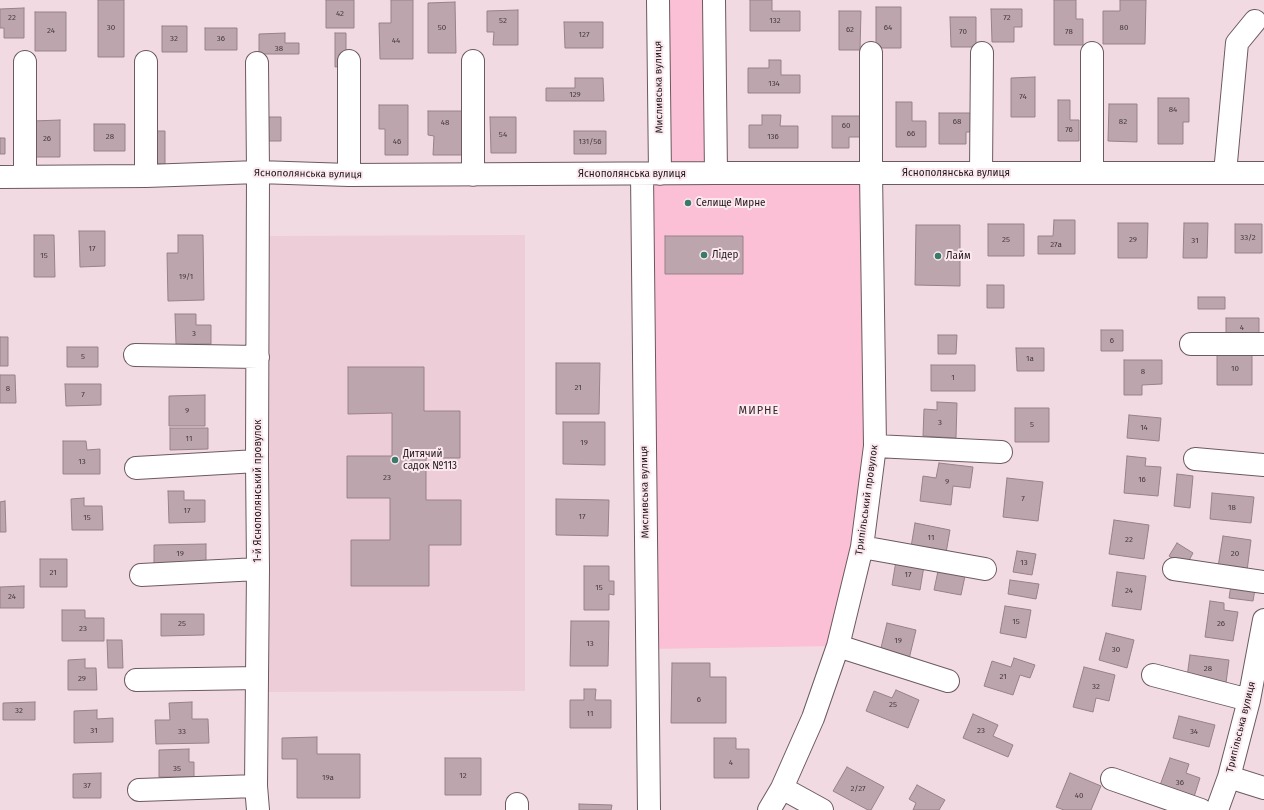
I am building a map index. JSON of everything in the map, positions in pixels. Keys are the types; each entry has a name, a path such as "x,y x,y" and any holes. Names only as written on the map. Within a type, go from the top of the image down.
{"street":[{"name":"Мисливська вулиця","path":"649,810 651,174 658,0"},
{"path":"714,0 716,173"},
{"path":"1225,173 1237,43 1255,22"},
{"name":"Трипільський провулок","path":"769,810 782,788 813,718 838,646 862,547 875,446 871,173 871,53"},
{"path":"981,173 982,53"},
{"path":"1092,53 1092,173"},
{"path":"349,61 349,175"},
{"path":"473,61 473,175"},
{"path":"25,62 25,177"},
{"path":"146,62 146,176"},
{"name":"1-й Яснополянський провулок","path":"257,63 258,569 256,786 258,810"},
{"name":"Яснополянська вулиця","path":"0,177 146,176 258,172 349,175 1264,173"},
{"path":"1190,344 1264,344"},
{"path":"135,355 258,357"},
{"path":"875,446 1001,452"},
{"path":"1195,459 1264,465"},
{"path":"136,468 257,461"},
{"path":"862,547 985,568"},
{"path":"141,575 258,569"},
{"path":"1174,569 1264,582"},
{"name":"Трипільська вулиця","path":"1217,810 1229,777 1255,688 1264,620"},
{"path":"838,646 948,681"},
{"path":"1153,675 1255,688"},
{"path":"136,680 257,678"},
{"path":"1229,777 1264,788"},
{"path":"1112,780 1201,810"},
{"path":"139,790 256,786"},
{"path":"782,788 822,810"}],"shaded area":[{"path":"658,0 714,0 716,173 871,173 875,446 838,646 647,649 642,174 660,174"},
{"name":"Дитячий садок №113","path":"525,235 525,691 263,692 263,236"}],"building":[{"path":"98,0 124,0 124,57 98,57"},
{"path":"326,0 354,0 354,28 326,28"},
{"path":"391,0 413,0 413,59 380,59 379,23 391,23"},
{"path":"750,0 772,0 772,11 800,11 800,31 750,31"},
{"path":"1054,0 1076,0 1076,19 1083,19 1083,45 1054,45"},
{"path":"1120,0 1146,0 1145,44 1103,44 1103,11 1120,11"},
{"path":"455,2 456,53 428,53 428,3"},
{"path":"876,7 901,7 901,48 876,48"},
{"path":"24,8 24,38 4,38 4,28 0,28 0,9"},
{"path":"991,9 1022,9 1022,27 1014,27 1014,42 992,42"},
{"path":"518,10 518,45 493,45 494,32 487,32 487,11"},
{"path":"839,11 861,11 860,50 839,50"},
{"path":"35,12 66,12 66,51 35,51"},
{"path":"950,17 976,17 976,47 951,47"},
{"path":"564,22 603,22 603,48 565,48"},
{"path":"162,26 187,26 187,52 162,52"},
{"path":"205,28 237,28 237,50 205,50"},
{"path":"285,33 285,43 299,43 299,54 259,54 259,34"},
{"path":"335,33 346,33 346,66 335,67"},
{"path":"769,60 781,60 781,75 800,75 800,93 748,93 748,68 769,68"},
{"path":"1035,77 1035,117 1011,117 1011,78"},
{"path":"575,78 603,78 604,101 546,101 546,88 575,88"},
{"path":"1158,98 1189,98 1189,122 1183,122 1183,144 1158,144"},
{"path":"1058,100 1070,100 1070,120 1079,120 1079,141 1058,141"},
{"path":"896,102 912,102 912,121 926,121 926,147 896,147"},
{"path":"1109,104 1137,104 1137,142 1108,141"},
{"path":"379,105 408,105 408,155 385,155 385,129 379,129"},
{"path":"428,111 463,111 462,155 433,155 434,136 428,135"},
{"path":"939,113 975,113 974,132 966,132 966,144 939,144"},
{"path":"762,115 781,115 780,126 798,126 798,148 749,148 749,125 762,125"},
{"path":"832,116 860,116 860,137 849,137 849,148 832,148"},
{"path":"264,117 281,117 281,141 264,141"},
{"path":"490,117 516,117 516,153 491,153"},
{"path":"60,120 60,157 34,157 33,121"},
{"path":"94,124 125,124 125,151 94,151"},
{"path":"153,131 165,131 165,164 153,164"},
{"path":"574,131 606,131 606,154 574,154"},
{"path":"0,138 5,138 5,154 0,154"},
{"path":"1054,220 1075,220 1075,254 1038,254 1038,236 1053,236"},
{"path":"1118,223 1148,223 1147,258 1118,258"},
{"path":"1184,223 1208,223 1207,258 1183,258"},
{"path":"988,224 1024,224 1024,256 988,256"},
{"path":"1235,224 1262,224 1262,253 1235,253"},
{"path":"916,225 960,225 960,286 915,285"},
{"path":"79,231 105,231 105,266 80,267"},
{"path":"34,235 54,235 55,277 34,277"},
{"path":"178,235 203,235 204,300 168,301 167,253 178,253"},
{"path":"665,236 743,236 743,274 665,274"},
{"path":"987,285 1004,285 1004,308 987,308"},
{"path":"1198,297 1225,297 1225,309 1198,309"},
{"path":"175,314 196,314 196,325 211,325 211,344 176,344"},
{"path":"1226,318 1259,318 1259,339 1226,339"},
{"path":"1101,330 1123,330 1123,351 1101,351"},
{"path":"938,335 957,335 956,354 938,354"},
{"path":"0,337 8,337 8,366 0,366"},
{"path":"67,347 98,347 98,367 67,367"},
{"path":"1016,348 1044,348 1044,371 1017,371"},
{"path":"1217,352 1252,352 1252,385 1217,385"},
{"path":"1124,360 1162,360 1162,384 1142,385 1142,395 1124,395"},
{"path":"556,363 600,363 599,414 556,414"},
{"path":"931,365 975,365 975,391 931,391"},
{"path":"348,367 424,367 424,411 460,411 460,458 426,458 426,500 461,500 461,545 429,545 429,586 351,586 351,540 390,540 390,498 347,498 347,456 392,456 392,413 348,414"},
{"path":"0,375 15,375 16,403 0,403"},
{"path":"65,384 101,384 101,405 66,406"},
{"path":"205,395 205,426 169,426 169,396"},
{"path":"937,402 957,403 956,438 923,436 924,409 937,410"},
{"path":"1015,408 1049,408 1049,442 1015,442"},
{"path":"1129,415 1161,418 1159,441 1127,438"},
{"path":"563,422 605,422 605,465 563,464"},
{"path":"170,428 208,428 208,449 170,450"},
{"path":"63,441 86,441 87,450 100,449 100,474 63,474"},
{"path":"1127,456 1146,458 1145,466 1161,467 1158,496 1124,493"},
{"path":"939,463 973,467 970,488 953,486 951,505 920,501 923,476 936,478"},
{"path":"1177,474 1193,476 1190,508 1174,506"},
{"path":"1007,478 1043,482 1038,521 1003,517"},
{"path":"168,491 184,491 184,500 205,500 205,522 169,523"},
{"path":"1212,493 1254,497 1251,523 1210,519"},
{"path":"84,498 84,506 102,506 103,530 72,530 71,499"},
{"path":"556,499 609,500 608,536 556,535"},
{"path":"5,501 6,532 0,532 0,502"},
{"path":"1114,520 1149,525 1144,559 1109,554"},
{"path":"915,523 950,530 946,553 911,547"},
{"path":"1223,536 1251,540 1247,571 1218,567"},
{"path":"1177,543 1193,553 1186,566 1169,556"},
{"path":"206,544 206,563 154,564 154,545"},
{"path":"1017,551 1036,554 1032,575 1013,572"},
{"path":"40,559 67,559 67,587 40,587"},
{"path":"896,561 924,566 920,590 892,585"},
{"path":"584,566 609,566 609,581 614,581 614,595 609,594 609,610 584,610"},
{"path":"938,571 965,576 961,595 934,590"},
{"path":"1117,572 1146,576 1141,610 1112,606"},
{"path":"1010,580 1039,584 1036,599 1008,594"},
{"path":"1231,585 1255,589 1253,601 1229,598"},
{"path":"24,586 24,608 0,608 0,587"},
{"path":"1210,601 1224,603 1224,610 1238,612 1233,641 1205,637"},
{"path":"1005,606 1031,610 1026,638 1000,633"},
{"path":"62,610 85,610 85,618 104,618 104,641 62,641"},
{"path":"161,614 204,614 204,635 161,636"},
{"path":"571,621 609,621 608,666 570,666"},
{"path":"887,623 916,630 909,659 880,652"},
{"path":"1106,633 1134,640 1127,668 1099,660"},
{"path":"107,640 122,640 123,668 108,668"},
{"path":"1190,655 1229,660 1226,683 1187,677"},
{"path":"1014,658 1035,665 1030,678 1020,675 1013,695 984,686 992,661 1011,667"},
{"path":"85,659 85,668 96,668 97,690 68,690 68,660"},
{"path":"672,663 710,663 710,677 726,677 726,723 671,723"},
{"path":"1084,667 1115,675 1109,701 1096,698 1093,712 1073,707"},
{"path":"584,689 596,689 595,700 611,700 611,728 570,728 570,700 584,700"},
{"path":"896,690 919,700 908,728 866,711 874,691 892,698"},
{"path":"35,702 35,720 3,720 3,703"},
{"path":"192,702 192,719 208,719 209,743 156,744 155,720 170,720 169,703"},
{"path":"97,710 97,719 113,718 113,742 74,743 74,711"},
{"path":"973,714 998,725 993,736 1013,745 1008,757 963,738"},
{"path":"1179,716 1215,725 1209,747 1173,738"},
{"path":"317,737 317,754 360,754 360,798 297,798 297,759 282,759 282,738"},
{"path":"714,738 736,738 736,749 749,749 749,778 714,778"},
{"path":"189,749 189,762 194,762 194,777 159,777 159,750"},
{"path":"445,758 481,758 481,795 445,795"},
{"path":"1170,758 1189,764 1186,773 1200,778 1193,800 1159,788"},
{"path":"847,767 884,787 871,810 868,810 833,791"},
{"path":"101,773 101,798 73,798 73,774"},
{"path":"1070,773 1101,786 1091,810 1064,810 1056,807"},
{"path":"917,785 945,800 939,810 913,810 916,803 909,799"},
{"path":"579,804 612,805 611,810 579,810"}],"place":[{"name":"Селище Мирне","path":"688,203"},
{"name":"Лідер","path":"704,255"},
{"name":"Лайм","path":"938,256"},
{"name":"Дитячий садок №113","path":"395,460"}],"district":[{"name":"МИРНЕ","path":"759,411"}]}
